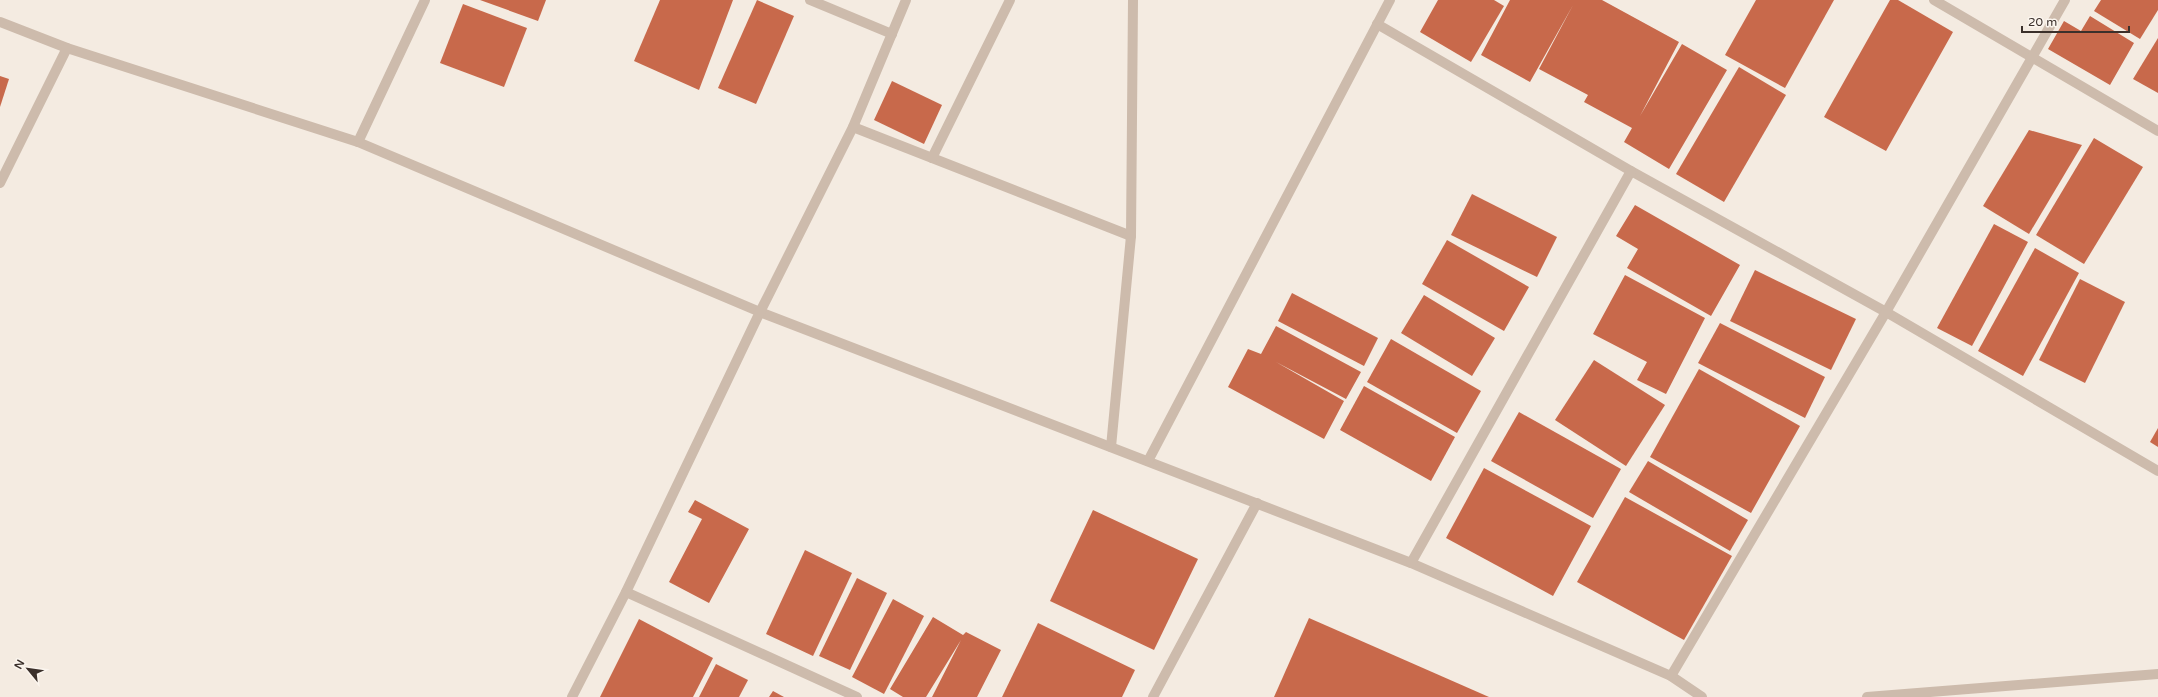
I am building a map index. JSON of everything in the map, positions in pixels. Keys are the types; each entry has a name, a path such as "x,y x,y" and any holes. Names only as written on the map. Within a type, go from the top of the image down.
{"street":[{"path":"358,142 425,0"},
{"path":"810,0 892,34"},
{"path":"572,697 626,592 760,312 853,127 906,0"},
{"path":"932,158 1010,0"},
{"path":"1111,447 1131,236 1133,0"},
{"path":"1148,461 1390,0"},
{"path":"1934,0 2158,131"},
{"path":"1671,676 1886,312 2031,56 2065,0"},
{"path":"0,22 67,48 358,142 760,312 1411,563 1671,676 1702,697"},
{"path":"1377,24 1631,171 1886,312 2158,471"},
{"path":"0,183 67,48"},
{"path":"853,127 1131,236"},
{"path":"1411,563 1631,171"},
{"path":"1153,697 1257,503"},
{"path":"626,592 857,697"},
{"path":"1867,697 2158,674"}],"building":[{"path":"480,0 546,0 538,21"},
{"path":"660,0 733,0 699,90 634,61"},
{"path":"757,0 794,16 756,104 718,88"},
{"path":"1438,0 1494,0 1504,6 1471,62 1420,32"},
{"path":"1510,0 1602,0 1679,42 1640,116 1682,44 1727,70 1669,169 1624,142 1632,128 1584,102 1588,95 1539,69 1573,5 1530,82 1481,55"},
{"path":"1756,0 1834,0 1785,88 1725,55"},
{"path":"1890,0 1898,0 1953,32 1886,151 1824,117"},
{"path":"2101,0 2158,0 2158,10 2140,39 2094,11"},
{"path":"463,4 527,28 504,87 440,63"},
{"path":"2090,16 2134,43 2110,85 2048,49 2064,21 2081,31"},
{"path":"2158,38 2158,93 2133,79"},
{"path":"1739,67 1786,95 1724,202 1676,174"},
{"path":"0,76 9,79 0,107"},
{"path":"892,81 942,105 924,144 874,120"},
{"path":"2029,130 2082,145 2029,234 1983,206"},
{"path":"2094,138 2143,167 2084,264 2036,235"},
{"path":"1472,194 1557,237 1537,277 1451,235"},
{"path":"1635,205 1740,265 1711,316 1627,268 1638,249 1616,236"},
{"path":"1994,224 2028,242 1972,346 1937,328"},
{"path":"1447,240 1529,287 1504,331 1422,284"},
{"path":"2035,248 2079,273 2023,376 1978,351"},
{"path":"1755,270 1856,319 1831,370 1730,321"},
{"path":"1625,275 1705,318 1666,394 1637,380 1647,362 1593,334"},
{"path":"2080,279 2125,302 2085,383 2039,360"},
{"path":"1292,293 1378,338 1364,366 1278,321"},
{"path":"1424,295 1495,338 1472,376 1401,333"},
{"path":"1720,323 1825,377 1805,418 1698,363"},
{"path":"1276,326 1361,372 1346,399 1276,362 1344,401 1324,439 1228,387 1248,349 1261,354"},
{"path":"1391,339 1481,391 1457,433 1367,382"},
{"path":"1594,360 1665,405 1626,466 1555,420"},
{"path":"1699,369 1800,426 1751,513 1650,457"},
{"path":"1364,386 1455,437 1431,481 1340,430"},
{"path":"1519,412 1621,469 1593,518 1491,461"},
{"path":"2158,428 2158,447 2150,442"},
{"path":"1648,461 1748,520 1730,551 1629,492"},
{"path":"1484,468 1591,526 1553,596 1446,538"},
{"path":"1625,497 1732,556 1684,640 1577,582"},
{"path":"695,500 749,529 709,603 669,582 702,519 688,512"},
{"path":"1093,510 1198,559 1154,650 1050,601"},
{"path":"805,550 852,573 813,656 766,634"},
{"path":"857,578 887,593 850,670 819,656"},
{"path":"893,599 924,616 884,694 852,677"},
{"path":"933,617 963,635 966,632 1001,650 977,697 932,697 961,640 926,697 903,697 890,689"},
{"path":"1309,618 1489,697 1274,697"},
{"path":"639,619 713,658 693,697 600,697"},
{"path":"1038,623 1135,670 1122,697 1002,697"},
{"path":"716,664 748,680 739,697 699,697"},
{"path":"773,691 784,697 769,697"}]}
